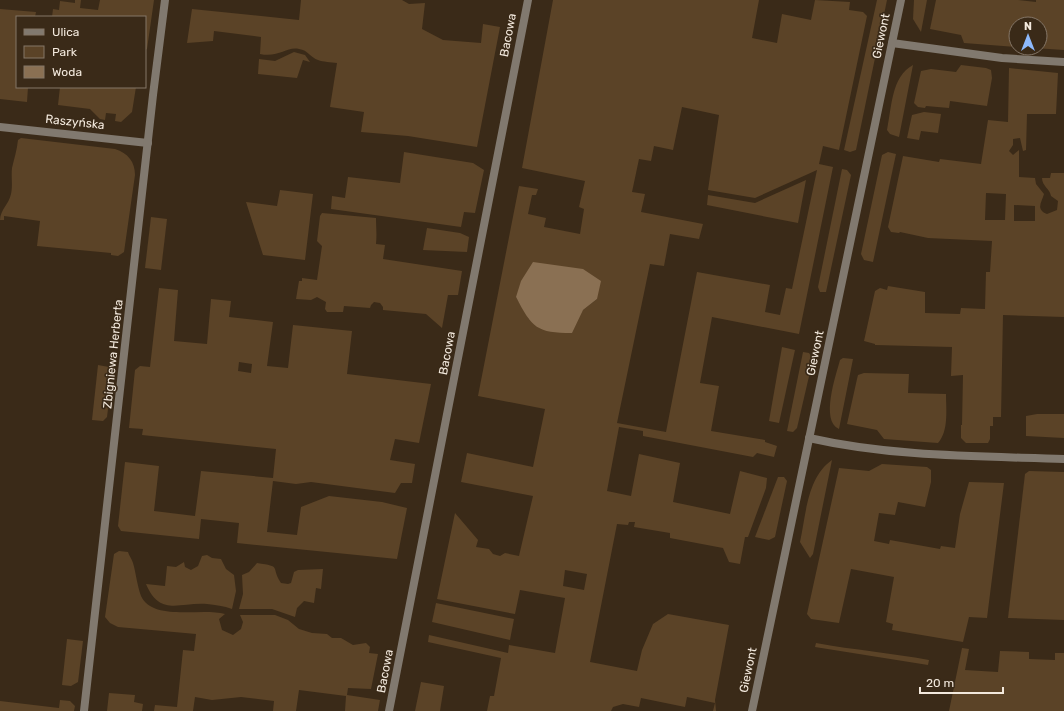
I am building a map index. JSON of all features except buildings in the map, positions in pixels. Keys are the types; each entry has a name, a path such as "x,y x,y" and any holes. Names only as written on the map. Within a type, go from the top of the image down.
{"street":[{"name":"Zbigniewa Herberta","path":"84,711 148,143 166,0"},
{"name":"Bacowa","path":"389,711 528,0"},
{"name":"Giewont","path":"752,711 901,0"},
{"path":"892,43 996,57 1064,62"},
{"name":"Raszyńska","path":"0,126 148,143"},
{"path":"809,438 873,450 913,454 1064,460"}],"green space":[{"path":"75,0 81,0 80,8 98,10 100,0 154,0 147,49 146,16 52,16 53,9 59,10 60,1 75,3"},
{"path":"301,0 402,0 409,4 425,3 422,29 443,40 481,43 483,24 500,27 477,147 408,136 361,132 364,112 330,107 337,63 318,60 302,50 291,49 267,55 260,54 261,37 214,31 213,41 187,43 192,9 299,20"},
{"path":"553,0 759,0 752,38 777,43 782,14 811,20 815,0 850,2 849,10 863,12 867,16 839,150 823,146 819,164 833,167 799,334 712,317 700,383 719,386 711,431 765,440 765,442 777,446 774,457 757,453 753,457 643,436 643,431 619,427 607,491 631,496 639,454 680,463 673,502 730,514 740,471 767,478 766,488 748,537 745,537 740,564 729,562 723,548 670,538 670,533 634,527 635,522 629,522 628,525 617,524 590,662 637,671 642,650 653,624 668,614 729,625 715,700 716,711 713,711 715,703 687,697 685,707 641,698 639,707 623,704 613,707 611,711 487,711 490,696 494,696 501,658 428,642 429,635 508,653 509,645 555,653 565,598 520,590 515,614 437,599 455,513 478,540 476,547 489,549 493,554 500,556 505,553 519,556 533,496 461,482 467,453 533,467 545,409 478,396 519,186 538,189 536,195 532,195 528,214 546,218 544,227 580,234 584,209 579,207 585,181 522,168","holes":["682,107 719,115 708,190 755,198 817,170 792,289 786,288 780,315 765,312 770,285 697,272 666,432 617,423 650,264 664,266 670,234 699,239 703,224 641,212 645,194 632,192 639,159 651,161 654,146 673,150","516,297 597,299 583,310 529,319","565,570 587,574 584,590 563,586"]},
{"path":"877,0 887,0 856,150 850,152 844,150"},
{"path":"914,0 927,0 921,32 913,19"},
{"path":"936,0 1018,0 1036,2 1036,0 1064,0 1064,50 1048,49 1048,16 1008,16 1008,46 964,43 961,35 930,29"},
{"path":"0,9 36,12 35,16 16,16 16,88 28,88 27,102 0,99"},
{"path":"294,52 305,55 310,62 303,60 297,78 258,74 259,59 275,61"},
{"path":"913,65 899,137 890,134 887,130 892,102 896,85 900,77"},
{"path":"961,65 991,70 992,78 987,106 950,101 949,108 926,106 925,108 918,107 914,103 921,71 931,69 956,72"},
{"path":"1009,68 1058,73 1056,114 1027,114 1026,150 1023,151 1020,138 1013,139 1013,145 1009,151 1013,155 1019,150 1019,177 1035,178 1036,184 1044,194 1040,208 1047,214 1057,210 1058,201 1051,196 1042,181 1042,178 1050,178 1051,173 1064,173 1064,317 1003,315 1001,417 993,417 993,426 990,426 990,439 988,443 966,443 961,438 963,375 951,376 952,347 875,345 864,341 875,291 880,288 887,290 888,286 925,292 925,313 960,314 961,308 985,309 986,272 990,272 992,241 928,238 900,232 891,232 888,227 903,156 939,162 940,159 981,164 988,120 1008,122","holes":["986,193 1006,194 1005,220 985,220","1014,205 1035,206 1035,221 1014,221"]},
{"path":"60,88 136,88 132,112 121,122 115,121 116,114 106,113 105,120 100,119 90,109 58,105"},
{"path":"924,112 941,114 938,133 921,131 919,140 907,138 912,115"},
{"path":"21,138 115,149 124,153 130,159 134,166 135,175 124,252 118,256 111,255 111,253 37,246 40,221 4,216 4,220 0,220 1,213 11,194 12,168 18,140"},
{"path":"404,152 473,163 484,170 475,213 464,212 461,227 331,209 332,196 345,198 348,177 400,183"},
{"path":"888,152 896,154 873,262 864,260 861,254 882,155"},
{"path":"842,169 847,170 851,175 826,292 820,292 818,287"},
{"path":"806,180 798,223 707,205 708,195 755,203"},
{"path":"280,190 313,194 305,260 263,255 246,202 277,206"},
{"path":"322,213 376,218 376,244 385,245 383,259 462,271 458,295 448,295 442,328 426,314 383,310 380,303 374,302 370,308 344,306 343,312 327,312 325,309 326,302 317,297 311,300 296,299 299,281 302,281 302,278 317,280 322,246 317,241 320,216"},
{"path":"151,217 167,219 161,270 145,268"},
{"path":"427,228 460,233 469,237 467,252 423,250"},
{"path":"159,288 178,290 174,341 207,344 211,299 231,301 229,317 273,322 267,366 288,368 293,325 352,331 347,374 431,384 419,443 395,439 390,460 415,464 412,483 401,483 395,493 311,482 296,484 273,481 267,532 297,535 301,507 329,496 382,502 407,508 397,559 237,543 239,523 201,519 199,539 121,531 118,526 125,462 159,466 154,511 195,516 201,471 273,478 276,449 142,435 143,429 129,428 135,370 140,366 150,367","holes":["239,362 252,364 251,373 238,371"]},
{"path":"782,347 795,350 779,423 769,421"},
{"path":"803,352 809,353 813,359 797,428 793,432 787,431"},
{"path":"843,358 853,359 839,429 833,424 830,408 835,376 840,360"},
{"path":"98,365 109,367 113,370 107,417 103,421 92,420"},
{"path":"864,373 909,374 908,393 946,394 945,426 942,438 938,443 884,439 877,430 847,424 858,375"},
{"path":"1037,414 1064,414 1064,438 1026,436 1026,416"},
{"path":"832,460 813,554 810,558 800,542 806,509 812,486 817,476"},
{"path":"882,464 927,467 931,470 931,482 925,507 898,502 895,515 879,513 874,541 889,544 890,540 940,549 941,546 955,548 960,514 969,482 1004,483 987,618 969,617 963,642 892,630 893,624 886,622 894,577 851,569 839,623 811,619 807,614 839,468 869,471"},
{"path":"1029,471 1064,472 1064,620 1008,618 1025,474"},
{"path":"778,477 784,477 787,481 775,537 769,540 755,537"},
{"path":"119,551 128,552 133,563 141,596 147,604 156,609 179,612 215,612 225,614 219,619 222,630 233,635 241,629 243,622 240,615 275,615 288,620 299,629 312,633 327,634 332,638 341,638 353,645 366,643 370,647 369,653 378,654 371,689 348,688 347,695 380,700 378,711 345,711 346,696 299,690 296,711 273,711 274,701 241,697 212,700 195,697 193,711 154,711 155,705 177,707 183,650 194,651 196,634 118,627 110,623 105,617 114,554"},
{"path":"207,555 212,558 221,559 226,569 234,575 236,591 232,609 207,604 171,606 158,601 151,594 146,584 165,586 167,566 176,567 184,562 185,567 191,570 198,566 202,556"},
{"path":"257,563 270,565 275,568 281,583 288,584 291,583 294,572 298,570 323,569 321,589 316,588 314,603 304,601 297,608 295,617 272,609 239,609 243,594 242,575 249,572"},
{"path":"436,603 514,619 510,640 432,622"},
{"path":"67,639 83,641 78,682 71,686 62,685"},
{"path":"816,643 929,660 928,665 815,647"},
{"path":"962,648 969,649 965,670 998,672 1000,651 1029,652 1029,659 1055,660 1055,653 1064,653 1064,711 949,711"},
{"path":"421,682 444,686 440,711 415,711"},
{"path":"109,693 135,695 134,702 143,704 142,711 107,711"},
{"path":"60,700 70,701 75,706 74,711 0,711 0,701 59,708"}],"water":[{"path":"533,262 583,269 601,281 597,299 583,310 572,333 551,332 537,327 527,316 516,297 521,281"}]}
